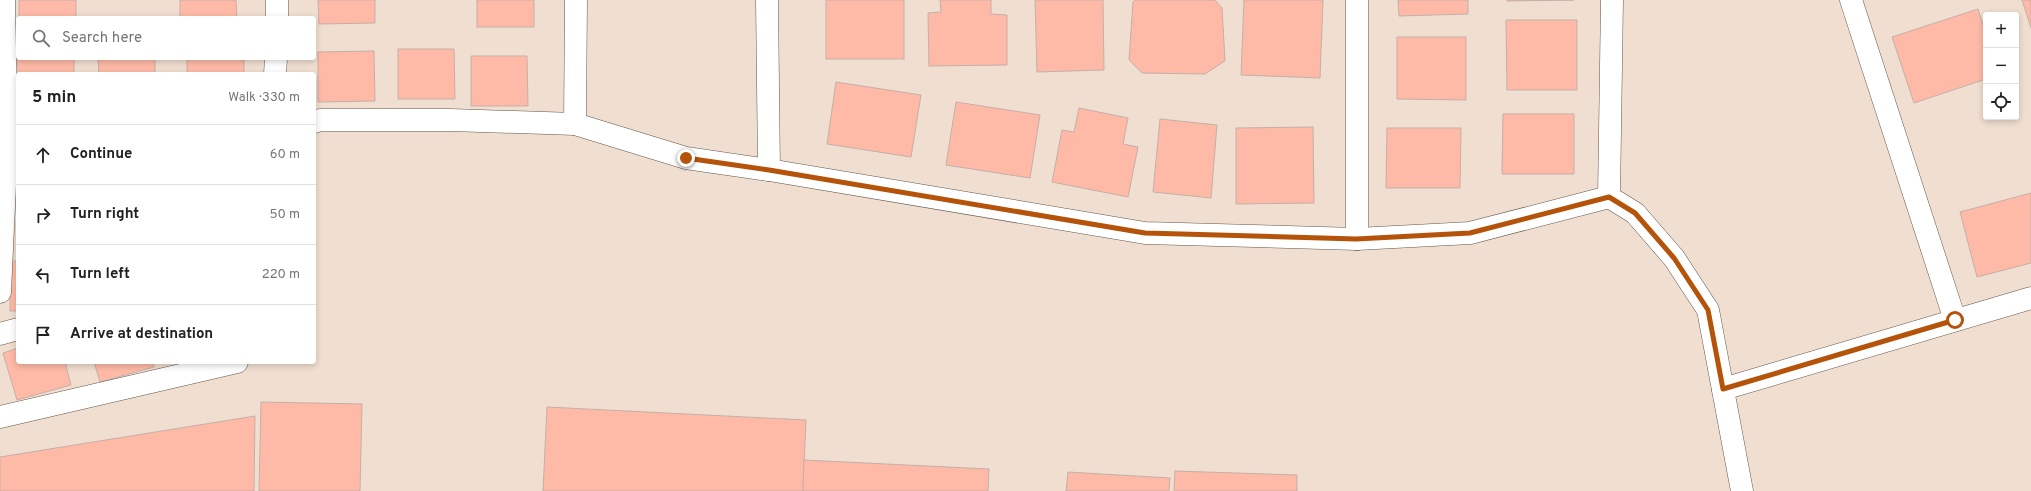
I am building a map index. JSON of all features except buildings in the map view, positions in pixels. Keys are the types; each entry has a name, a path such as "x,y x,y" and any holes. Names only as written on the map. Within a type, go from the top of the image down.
{"street":[{"path":"0,292 8,143 4,0"},
{"path":"276,16 277,0"},
{"path":"575,124 576,0"},
{"path":"767,0 769,170"},
{"path":"1356,239 1357,0"},
{"path":"1609,197 1612,0"},
{"path":"1851,0 1955,320"},
{"path":"275,72 276,60"},
{"path":"316,121 320,120 444,120 575,124 686,158 769,170 1145,233 1356,239 1470,233 1609,197 1635,213 1674,258 1708,310 1742,491"},
{"path":"1723,389 2031,298"},
{"path":"0,334 16,330"},
{"path":"0,418 229,364"}],"route":[{"path":"686,158 769,170 1145,233 1356,239 1470,233 1609,197 1635,213 1674,258 1708,310 1723,389 1955,320"}]}
